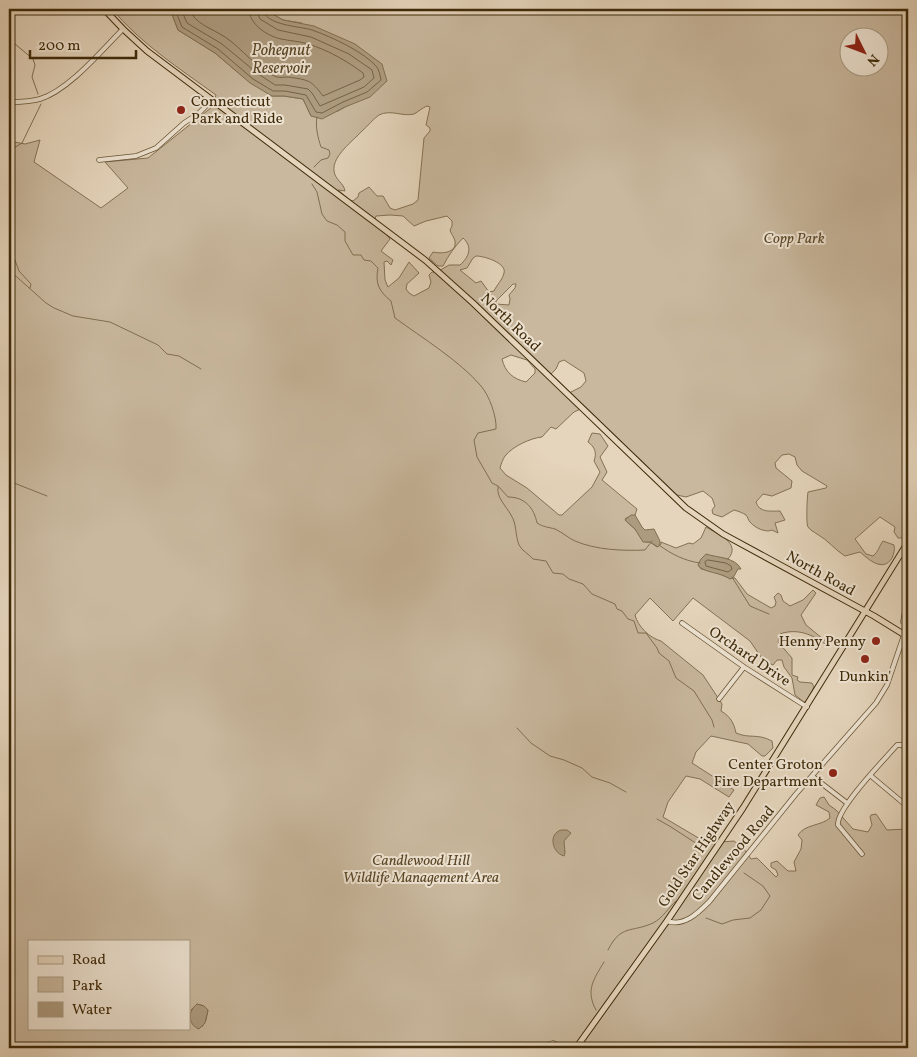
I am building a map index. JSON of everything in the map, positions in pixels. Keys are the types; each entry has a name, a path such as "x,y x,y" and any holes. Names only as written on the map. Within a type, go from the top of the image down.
{"main road":[{"name":"North Road","path":"104,9 147,51 440,272 686,508 723,534 906,636"},
{"name":"Gold Star Highway","path":"576,1048 667,921 743,808 908,542"}],"street":[{"path":"9,102 40,99 55,92 70,81 123,29"},
{"path":"98,160 136,156 156,148 184,123 198,114 212,100"},
{"path":"903,550 908,554"},
{"path":"903,622 908,593"},
{"name":"Orchard Drive","path":"682,623 744,668 807,707"},
{"name":"Candlewood Road","path":"667,921 678,923 684,921 692,917 709,902 812,776 876,703 887,685 906,636"},
{"path":"718,699 744,668"},
{"path":"862,854 838,825 837,820 846,803 899,744 908,750"},
{"path":"812,776 846,803"},
{"path":"871,776 908,807"},
{"path":"536,1048 553,1043 562,1048"}],"green space":[{"path":"112,9 127,11 134,9 170,9 178,30 215,53 235,70 272,96 303,99 311,116 338,111 345,107 302,23 283,20 264,9 908,9 908,533 905,538 898,538 894,532 895,527 880,517 855,539 866,554 873,556 883,541 894,545 892,558 880,565 860,552 845,556 809,528 807,525 808,492 826,488 827,486 802,471 797,465 795,457 789,454 782,455 775,463 776,468 792,481 791,488 772,496 763,494 756,502 763,510 780,511 785,520 775,523 778,533 772,530 767,531 752,524 746,515 736,510 722,517 713,514 712,510 715,506 712,498 703,491 686,497 677,495 585,407 574,412 556,429 551,427 542,437 517,446 505,456 500,468 506,475 527,488 559,515 562,515 592,487 600,472 594,461 595,450 588,442 592,433 600,434 608,446 600,457 607,472 602,480 637,509 635,515 625,520 645,542 650,542 657,547 661,542 676,548 689,543 693,544 701,538 706,527 730,544 732,553 728,559 705,555 698,565 701,569 729,578 735,578 747,594 771,608 775,606 774,597 778,593 783,601 790,606 803,600 813,590 816,593 801,615 806,625 828,643 826,645 810,635 798,632 780,634 778,642 792,658 792,675 798,677 797,680 800,682 812,683 814,687 807,701 804,702 795,695 792,678 784,667 782,660 777,660 773,665 763,660 750,641 693,598 673,621 650,598 635,615 645,631 661,641 703,675 722,704 721,711 731,720 736,733 772,741 773,748 765,756 762,756 748,744 711,736 696,752 692,763 734,790 729,797 700,779 686,776 668,802 663,817 707,843 734,841 744,849 751,859 757,858 776,877 778,875 776,870 771,867 771,863 777,861 788,871 796,871 794,862 801,849 802,840 798,835 801,831 830,818 829,812 816,805 820,798 824,797 829,805 853,829 868,832 872,825 870,817 876,814 887,830 907,829 908,1048 9,1048 9,141 25,144 40,140 34,162 101,208 128,188 105,162 148,158 212,107 216,95 161,55 135,33","holes":["427,106 430,107 426,125 430,128 430,131 424,138 418,200 413,204 395,210 390,208 383,196 377,196 369,187 359,193 358,197 353,201 338,190 345,191 334,171 336,160 344,149 375,118 383,113 414,114","376,216 403,216 414,226 447,216 452,221 450,230 455,240 454,248 448,252 433,252 429,258 438,266 443,266 463,238 469,248 466,259 460,265 449,265 437,272 432,272 429,275 431,282 429,288 414,296 406,289 407,284 419,273 409,262 399,278 388,287 385,280 384,262 387,261 391,265 393,260 381,251 390,239 375,219","476,256 499,263 504,269 502,278 494,291 489,292 481,281 476,283 460,270 467,268","513,284 516,284 509,295 509,305 496,304 496,301","511,355 527,360 535,369 535,373 526,382 513,377 505,368 502,359","564,360 584,373 586,381 581,387 569,393 551,374 559,362","197,1004 204,1006 208,1010 202,1027 191,1010"]}],"water":[{"name":"Pohegnut Reservoir","path":"170,9 264,9 283,20 314,26 355,44 382,64 387,81 370,97 322,119 311,116 303,99 272,96 250,83 215,53 178,30"},
{"path":"631,515 635,515 645,530 654,529 660,541 658,547 650,542 643,542 635,529 625,520"},
{"path":"706,554 735,562 741,569 738,569 733,578 730,579 704,570 698,565"},
{"path":"561,830 567,830 571,833 564,841 564,856 554,848 553,843 554,835"},
{"path":"197,1004 204,1006 208,1010 205,1023 199,1029 192,1024 190,1017 192,1010"}],"waterway":[{"path":"9,39 33,59 35,65 32,77 38,94"},
{"path":"9,151 22,143 41,104"},
{"path":"314,167 321,160 328,158 330,154 329,150 321,147 318,136 317,117"},
{"path":"312,184 317,192 322,214 327,221 337,225 345,232 345,241 353,255 361,255 364,260 371,261 378,268 377,278 379,287 383,294 391,301 395,318 451,359 484,390 494,412 496,429 478,433 474,440 477,457 492,483 498,486 508,497 519,499 528,504 534,513 537,523 555,529 572,540 583,544 610,549 645,550 652,541"},
{"path":"9,254 13,255 19,271 31,284 30,288"},
{"path":"9,270 54,308 73,316 110,322 158,345 167,354 179,356 201,369"},
{"path":"9,481 47,496"},
{"path":"498,487 500,498 513,518 519,545 522,549 533,559 546,561 553,573 563,574 569,579 583,584 592,594 615,604 617,609 622,611 628,619 634,621 638,633 646,633 659,653 669,661 676,678 694,691 712,720 714,727"},
{"path":"659,545 678,557 700,563"},
{"path":"732,577 750,606 769,614"},
{"path":"517,728 531,743 550,756 582,768 592,777 610,783 626,792"},
{"path":"657,819 706,849"},
{"path":"706,918 722,924 733,920 750,918 761,910 770,896 763,886 744,873"},
{"path":"608,950 617,936 627,930 653,923 676,901"},
{"path":"596,1010 591,991 594,979 604,962"}],"place":[{"name":"Connecticut Park and Ride","path":"181,110"},
{"name":"Henny Penny","path":"876,641"},
{"name":"Dunkin'","path":"865,659"},
{"name":"Center Groton Fire Department","path":"833,773"}],"park label":[{"name":"Copp Park","path":"794,238"},
{"name":"Candlewood Hill Wildlife Management Area","path":"421,868"}]}
